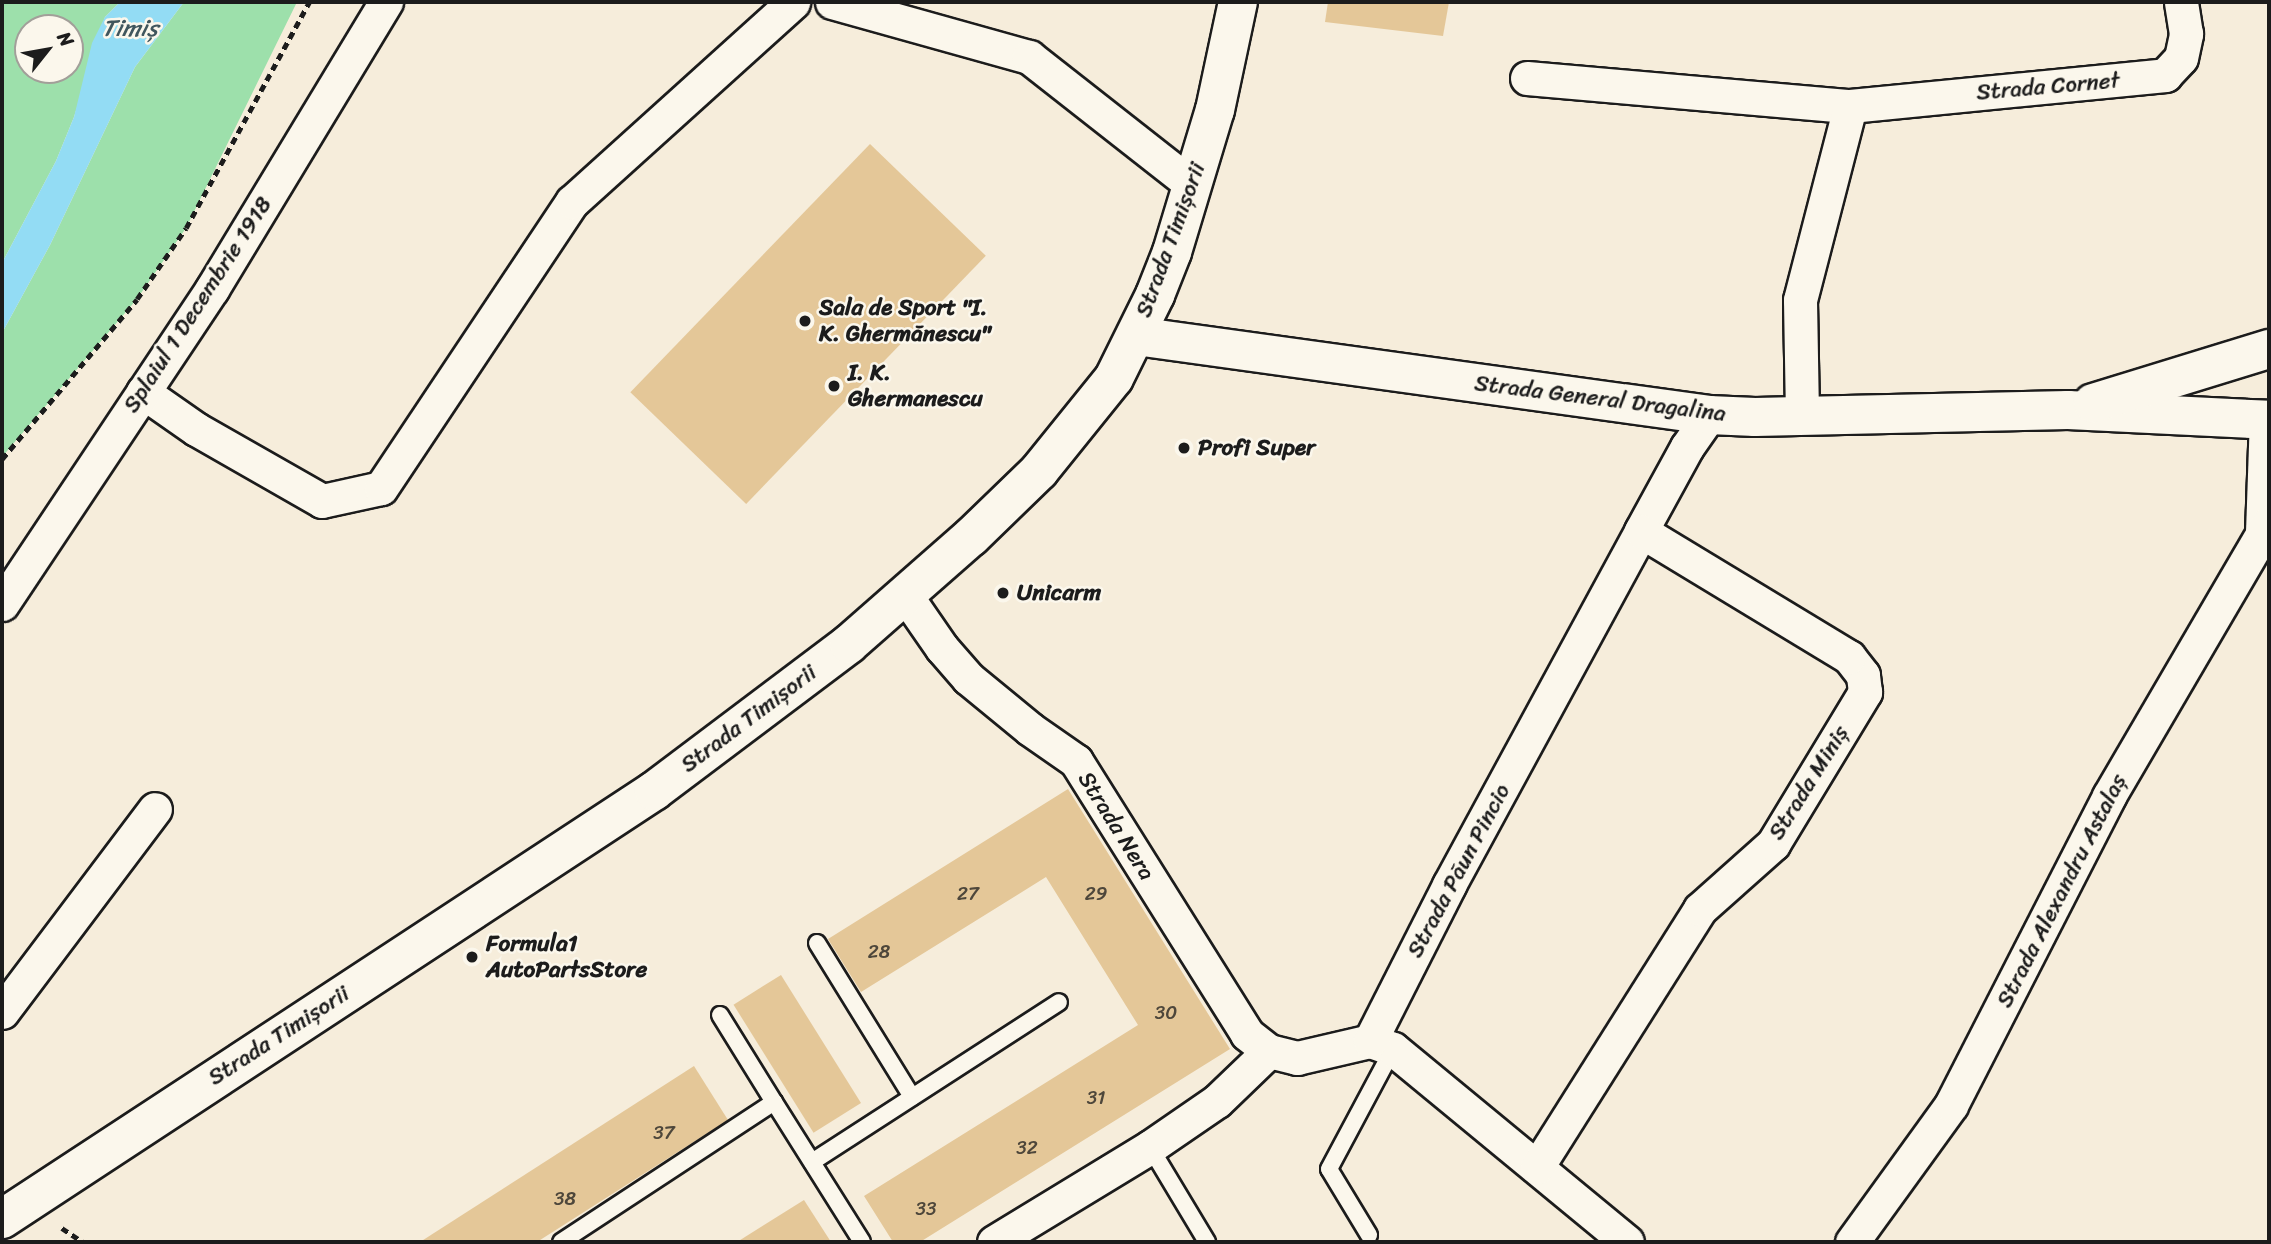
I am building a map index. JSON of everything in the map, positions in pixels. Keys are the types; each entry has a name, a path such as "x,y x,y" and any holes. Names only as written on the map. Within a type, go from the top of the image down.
{"main road":[{"name":"Strada Timișorii","path":"2,1219 654,791 849,644 906,596 1039,471 1114,378 1172,252 1215,110 1238,2"},
{"name":"Strada General Dragalina","path":"1136,335 1709,415 2068,410 2268,412"},
{"name":"Strada General Dragalina","path":"2068,410 2269,349"}],"street":[{"name":"Splaiul 1 Decembrie 1918","path":"2,604 212,289 386,2"},
{"path":"143,391 196,429 322,501 381,488 572,202 793,2"},
{"path":"832,2 1029,57 1192,185"},
{"name":"Strada Cornet","path":"1527,78 1850,106 2165,75 2181,58 2186,34 2181,2"},
{"path":"1802,415 1800,300 1850,106"},
{"name":"Strada Alexandru Astalaș","path":"1852,1242 1951,1105 2109,796 2265,527 2268,412"},
{"name":"Strada Păun Pincio","path":"1382,1045 1449,885 1686,447 1709,415"},
{"name":"Strada Miniș","path":"1537,1167 1700,909 1773,844 1865,692 1863,675 1849,657 1641,531"},
{"name":"Strada Nera","path":"906,596 942,648 968,678 1030,729 1076,761 1247,1034 1269,1051"},
{"path":"2,1012 155,809"},
{"path":"994,1242 1150,1147 1217,1101 1269,1051 1297,1058 1382,1045 1627,1242"}],"lane":[{"path":"817,943 912,1097"},
{"path":"812,1161 1059,1002"},
{"path":"720,1016 862,1242"},
{"path":"1370,1235 1329,1169 1382,1045"},
{"path":"561,1242 774,1102"},
{"path":"1150,1147 1203,1241"}],"path":[{"path":"2,459 136,299 186,228 309,2"},
{"path":"55,1223 83,1242"}],"green space":[{"path":"2,2 120,2 105,17 74,117 56,161 2,263"},
{"path":"184,2 297,2 186,228 137,299 2,457 2,333 50,245 135,67"}],"water":[{"name":"Timiș","path":"120,2 184,2 135,67 50,245 2,333 2,263 56,161 74,117 92,43 105,17"}],"building":[{"path":"1328,2 1449,2 1443,36 1325,22"},
{"name":"Sala de Sport \"I. K. Ghermănescu\"","path":"870,144 986,256 746,504 630,392"},
{"path":"1068,789 1230,1049 920,1242 893,1242 864,1196 1138,1025 1046,877 861,992 828,939"},
{"path":"781,975 861,1103 814,1133 734,1005"},
{"path":"694,1066 728,1120 537,1242 420,1242"},
{"path":"804,1200 831,1242 737,1242"}],"place":[{"name":"Sala de Sport \"I. K. Ghermănescu\"","path":"805,321"},
{"name":"I. K. Ghermanescu","path":"834,386"},
{"name":"Profi Super","path":"1184,448"},
{"name":"Unicarm","path":"1003,593"},
{"name":"Formula1 AutoPartsStore","path":"472,957"}]}
